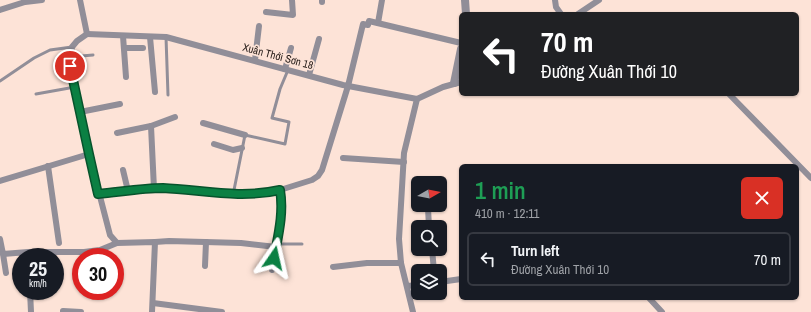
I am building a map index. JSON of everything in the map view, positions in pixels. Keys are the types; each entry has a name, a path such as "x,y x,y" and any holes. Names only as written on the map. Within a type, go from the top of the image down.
{"street":[{"path":"0,10 25,2 42,0"},
{"path":"80,0 87,34 77,41 72,47 70,66 98,194 110,235 117,243"},
{"path":"266,12 293,15 292,0"},
{"path":"378,23 382,0"},
{"path":"465,0 466,12"},
{"path":"554,0 559,12"},
{"path":"581,12 600,0"},
{"path":"98,194 154,189 195,190 233,195 257,194 280,190 312,180 320,174 348,86 363,24 368,25 369,21 459,43"},
{"path":"255,60 259,26"},
{"name":"Xuân Thới Sơn 18","path":"87,34 166,37 348,86 416,99"},
{"path":"123,36 126,78"},
{"path":"150,37 155,92"},
{"path":"309,75 319,39"},
{"path":"124,48 143,48"},
{"path":"287,69 291,48"},
{"path":"413,312 400,263 399,232 404,153 416,99 457,82 459,66"},
{"path":"731,96 797,164"},
{"path":"80,112 120,104"},
{"path":"117,133 151,126 175,117"},
{"path":"203,123 245,135"},
{"path":"151,126 154,189"},
{"path":"214,144 233,150 242,148"},
{"path":"0,181 89,154"},
{"path":"343,158 404,162"},
{"path":"48,166 59,243"},
{"path":"799,166 811,178"},
{"path":"123,170 128,191"},
{"path":"272,270 282,208 280,190"},
{"path":"0,240 6,273"},
{"path":"64,253 100,250 117,243 170,241 241,243 277,246"},
{"path":"152,312 154,242"},
{"path":"205,266 206,242"},
{"path":"2,254 12,254"},
{"path":"333,267 367,263 400,263"},
{"path":"447,281 459,279"},
{"path":"407,286 411,286"},
{"path":"30,300 31,312"},
{"path":"651,300 662,312"},
{"path":"152,303 222,312"},
{"path":"62,311 81,312"}],"lane":[{"path":"166,37 168,95"},
{"path":"0,81 34,58 50,50 72,47"},
{"path":"70,57 93,55"},
{"path":"233,195 245,135 285,144 289,122 272,118 287,69"},
{"path":"36,94 75,87"},
{"path":"277,246 302,244"}],"route":[{"path":"70,66 98,194 161,188 195,190 233,195 257,194 280,190 282,208 280,230 274,258"}]}
